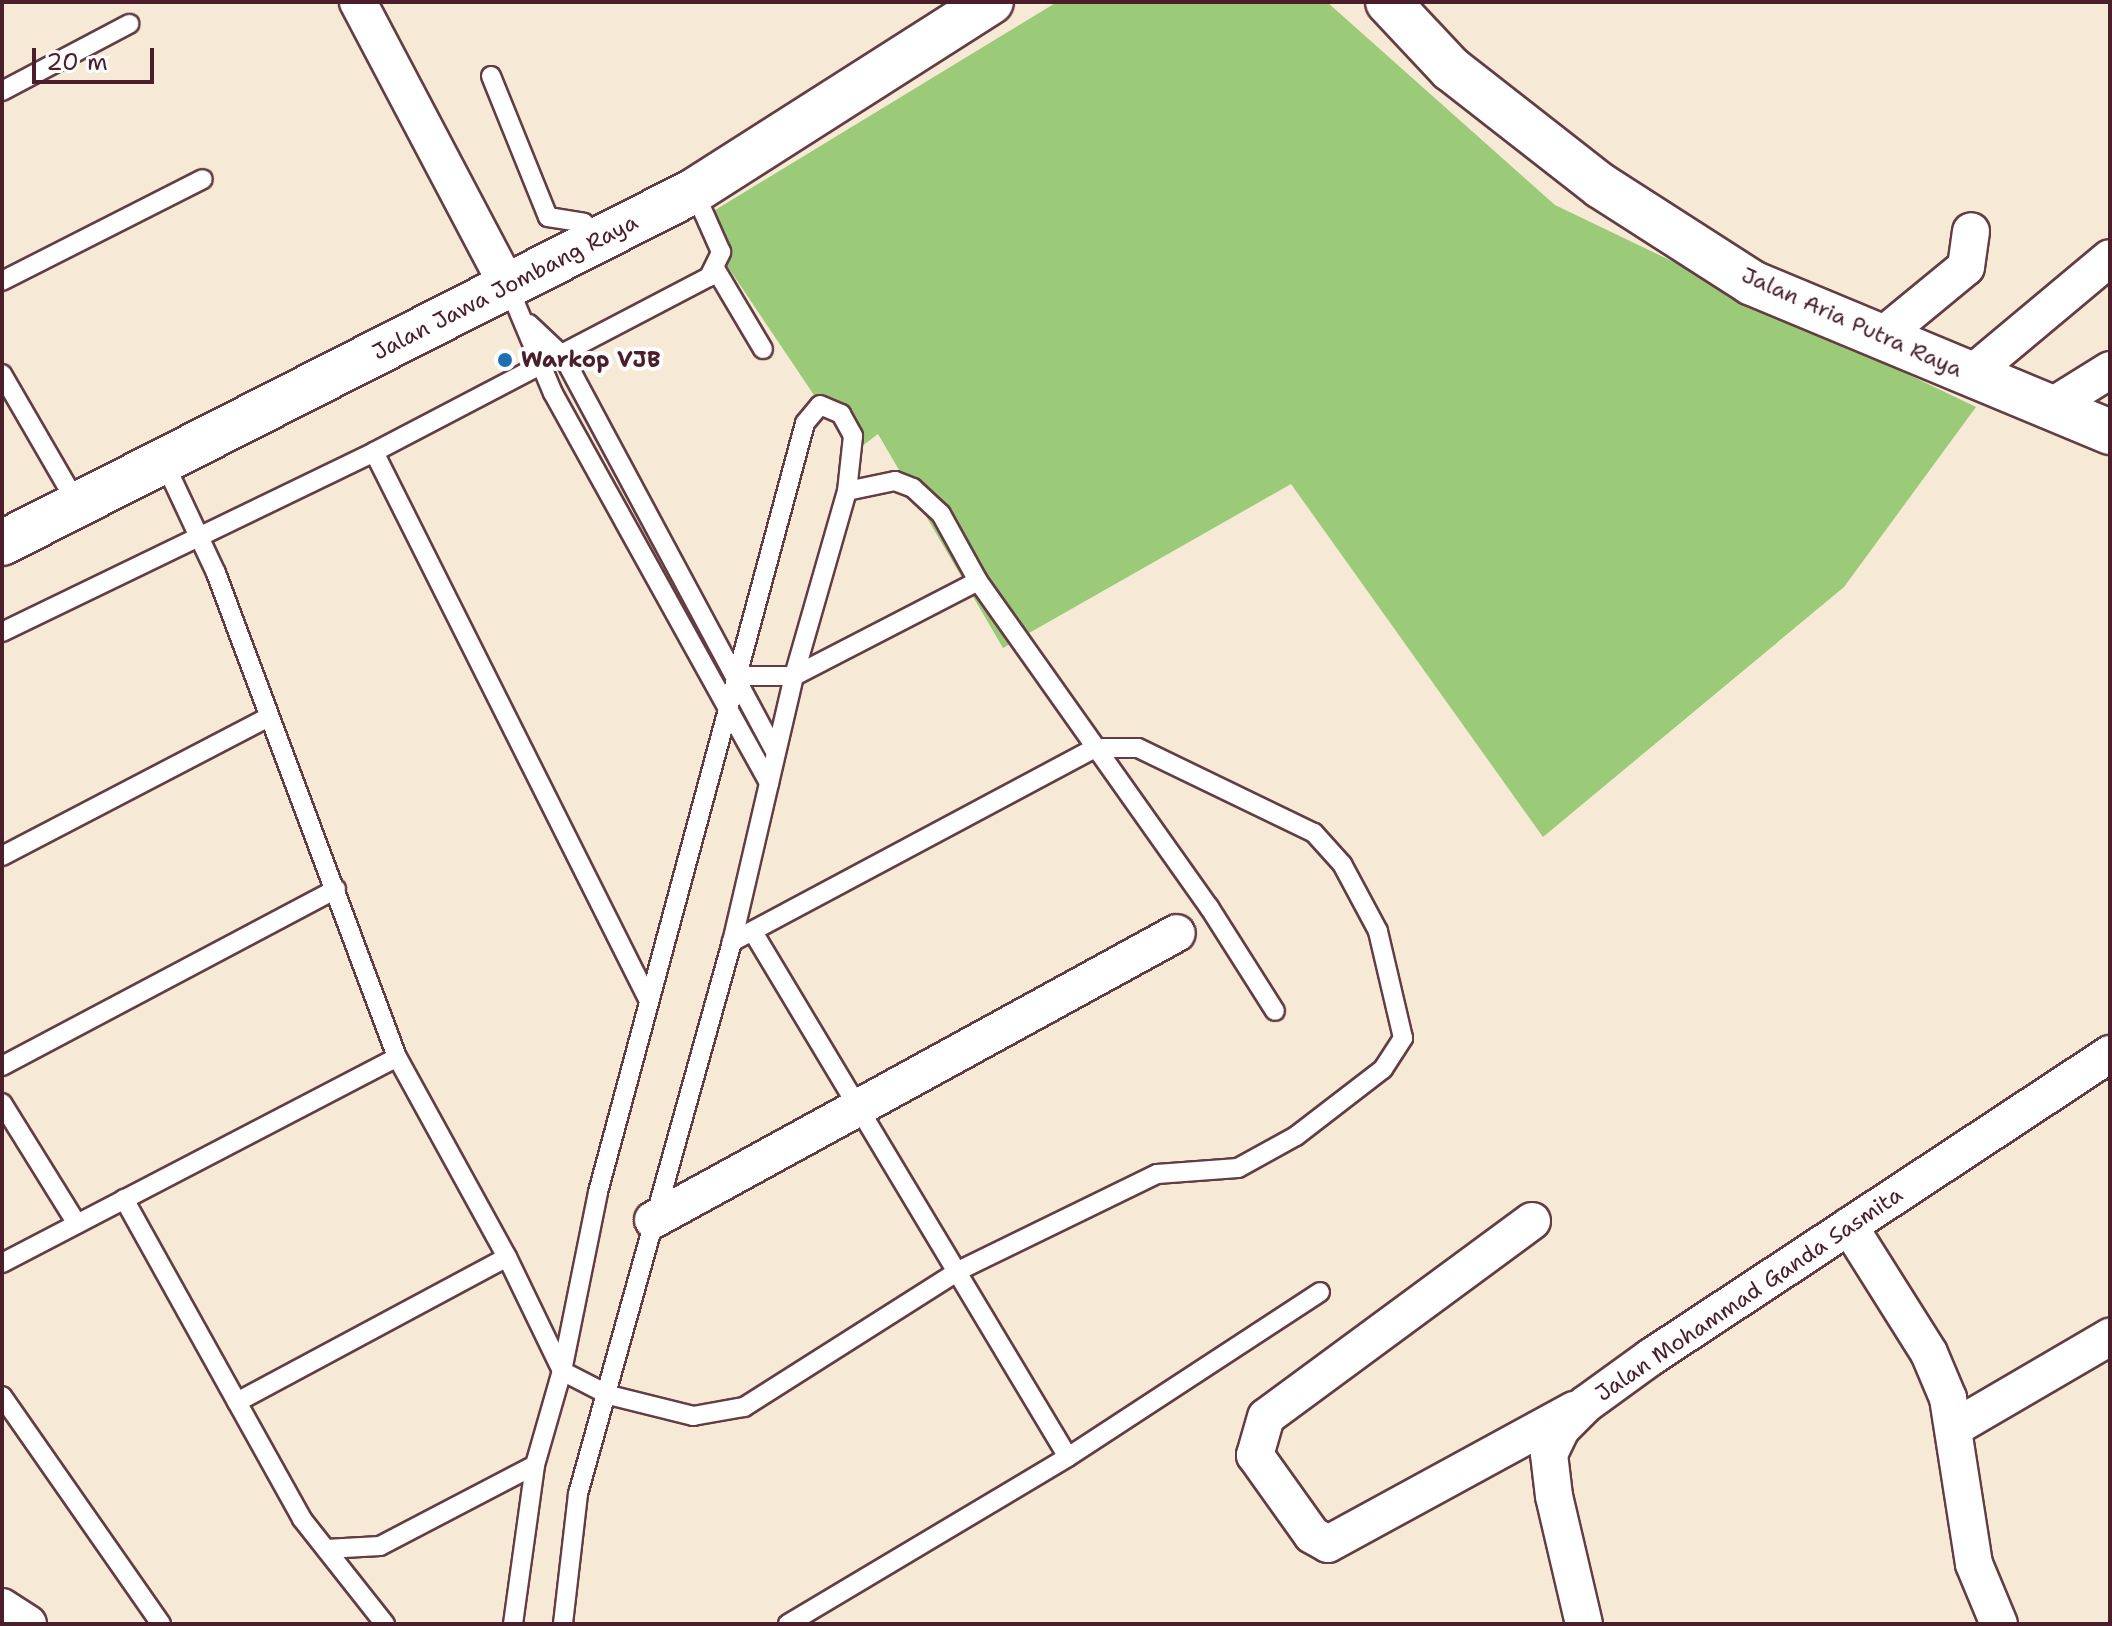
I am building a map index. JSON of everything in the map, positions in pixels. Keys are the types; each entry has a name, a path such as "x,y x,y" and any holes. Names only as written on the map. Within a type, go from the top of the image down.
{"main road":[{"name":"Jalan Jawa Jombang Raya","path":"2,543 164,462 518,304 597,240 694,191 991,2"},
{"name":"Jalan Aria Putra Raya","path":"1388,2 1451,69 1601,186 1752,283 2110,432"}],"street":[{"path":"358,2 518,304"},
{"path":"1881,337 1966,267 1971,231"},
{"path":"1970,375 2110,258"},
{"path":"2049,408 2110,370"},
{"path":"653,1220 856,1112 1177,933"},
{"name":"Jalan Mohammad Ganda Sasmita","path":"1584,1624 1549,1454 1561,1429 1586,1404 2110,1054"},
{"path":"1532,1221 1266,1417 1255,1455 1312,1535 1328,1544 1586,1404"},
{"path":"1849,1226 1929,1353 1954,1428 1974,1564 1999,1624"},
{"path":"1954,1428 2110,1337"},
{"path":"2,1607 28,1624"}],"lane":[{"path":"2,91 129,24"},
{"path":"491,76 548,217 584,223 597,240"},
{"path":"2,281 203,179"},
{"path":"2,632 540,369 716,270 721,252 715,229 694,191"},
{"path":"716,270 763,349"},
{"path":"518,304 563,356 775,752"},
{"path":"518,304 540,369 726,712 769,783"},
{"path":"2,374 78,505"},
{"path":"513,1624 535,1465 562,1371 580,1268 648,999 805,423 820,405 841,414 853,436 847,491 794,676 732,942 653,1220 609,1395 578,1494 563,1624"},
{"path":"374,452 648,999"},
{"path":"164,462 201,537 397,1057 507,1257 562,1371 609,1395 693,1416 744,1407 958,1271 1157,1174 1238,1168 1296,1136 1383,1069 1403,1038 1378,931 1342,864 1314,833 1138,748 1095,748 732,942"},
{"path":"847,491 895,481 913,488 941,514 978,581 1275,1011"},
{"path":"736,679 794,676 978,581"},
{"path":"2,856 269,717"},
{"path":"2,1066 336,889"},
{"path":"753,932 856,1112 958,1271 1068,1457"},
{"path":"2,1263 397,1057"},
{"path":"2,1103 77,1224"},
{"path":"124,1199 302,1519 385,1624"},
{"path":"237,1402 507,1257"},
{"path":"788,1624 1068,1457 1320,1292"},
{"path":"2,1396 161,1624"},
{"path":"326,1549 380,1546 535,1465"}],"green space":[{"path":"1057,2 1327,2 1555,205 1976,407 1844,587 1543,837 1291,484 1003,648 878,434 853,453 697,221"}],"place":[{"name":"Warkop VJB","path":"505,360"}]}
